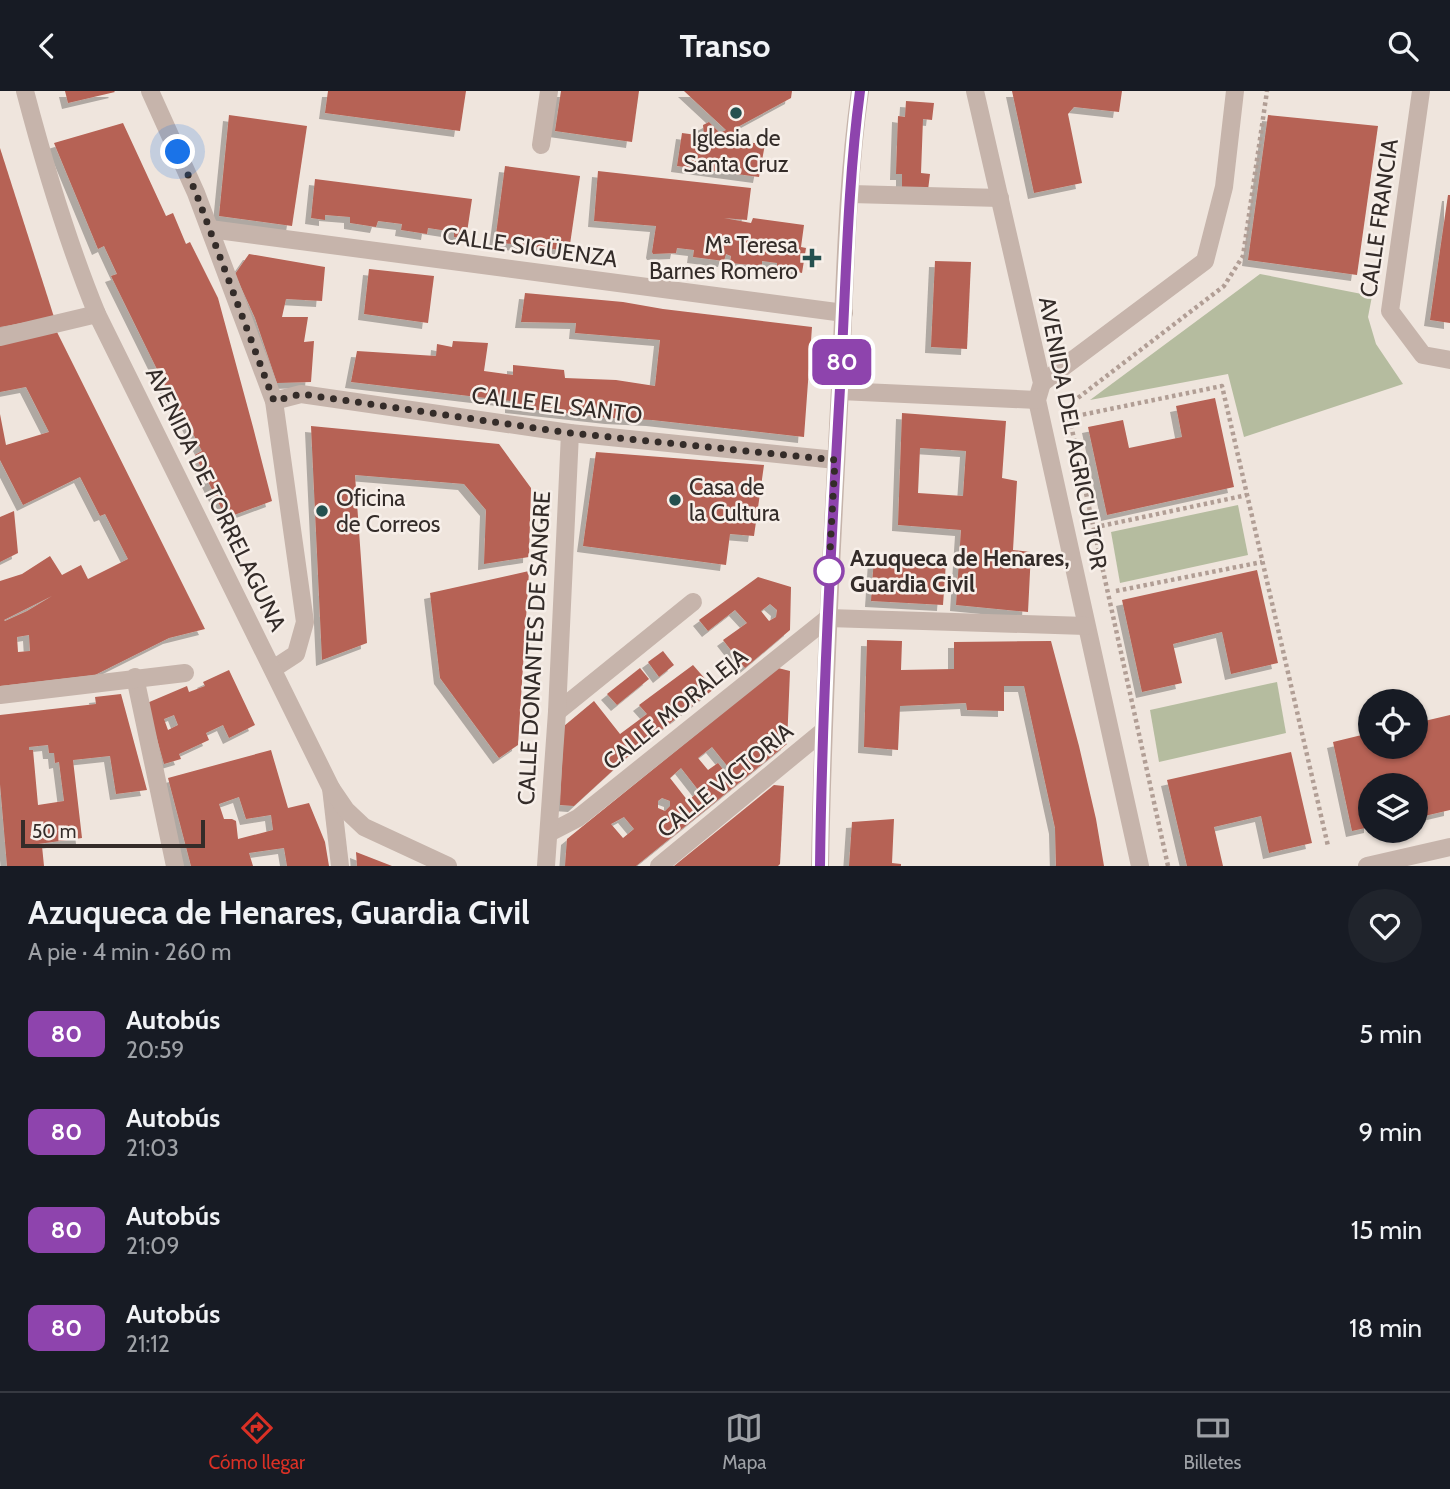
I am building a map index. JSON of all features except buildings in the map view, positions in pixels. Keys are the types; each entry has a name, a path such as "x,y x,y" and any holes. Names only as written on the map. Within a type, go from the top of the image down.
{"street":[{"name":"AVENIDA DE TORRELAGUNA","path":"24,91 46,172 97,314 331,788 346,810 365,827 448,866"},
{"path":"150,91 196,193 274,401 305,622 296,654 273,669"},
{"path":"541,145 549,91"},
{"path":"820,866 822,732 835,460 860,91"},
{"name":"AVENIDA DEL AGRICULTOR","path":"975,91 1000,198 1086,626 1140,866"},
{"path":"840,391 1039,392 1205,261 1224,187 1235,91"},
{"name":"CALLE FRANCIA","path":"1421,91 1390,311 1423,355 1450,360"},
{"path":"851,194 1000,198"},
{"name":"CALLE SIGÜENZA","path":"210,229 844,313"},
{"path":"0,337 97,314"},
{"name":"CALLE EL SANTO","path":"274,401 301,394 570,433 835,460"},
{"name":"CALLE DONANTES DE SANGRE","path":"546,866 557,712 570,433"},
{"path":"557,712 693,602"},
{"path":"828,618 1086,626"},
{"name":"CALLE MORALEJA","path":"549,833 578,818 828,618"},
{"path":"0,695 185,673"},
{"path":"135,677 175,866"},
{"name":"CALLE VICTORIA","path":"659,866 822,732"},
{"path":"331,788 340,866"},
{"path":"1367,866 1450,847"}],"path":[{"path":"1168,866 1069,416 1070,404 1224,286 1243,255 1267,91"},
{"path":"1076,416 1222,386 1328,846"},
{"path":"1101,526 1247,495"},
{"path":"1116,591 1262,562"}],"green space":[{"path":"1260,274 1372,296 1368,317 1376,344 1403,384 1244,437 1228,374 1090,400"},
{"path":"1238,505 1248,555 1120,583 1111,532"},
{"path":"1277,682 1286,733 1159,762 1150,710"}],"bus line":[{"name":"80","path":"820,866 829,568 856,114 860,91"}],"place":[{"name":"Iglesia de Santa Cruz","path":"736,113"},
{"name":"Mª Teresa Barnes Romero","path":"812,258"},
{"name":"Casa de la Cultura","path":"675,500"},
{"name":"Oficina de Correos","path":"322,511"},
{"name":"Azuqueca de Henares, Guardia Civil","path":"829,571"}],"route":[{"path":"178,152 274,401 301,394 570,433 835,460 829,571"}]}
